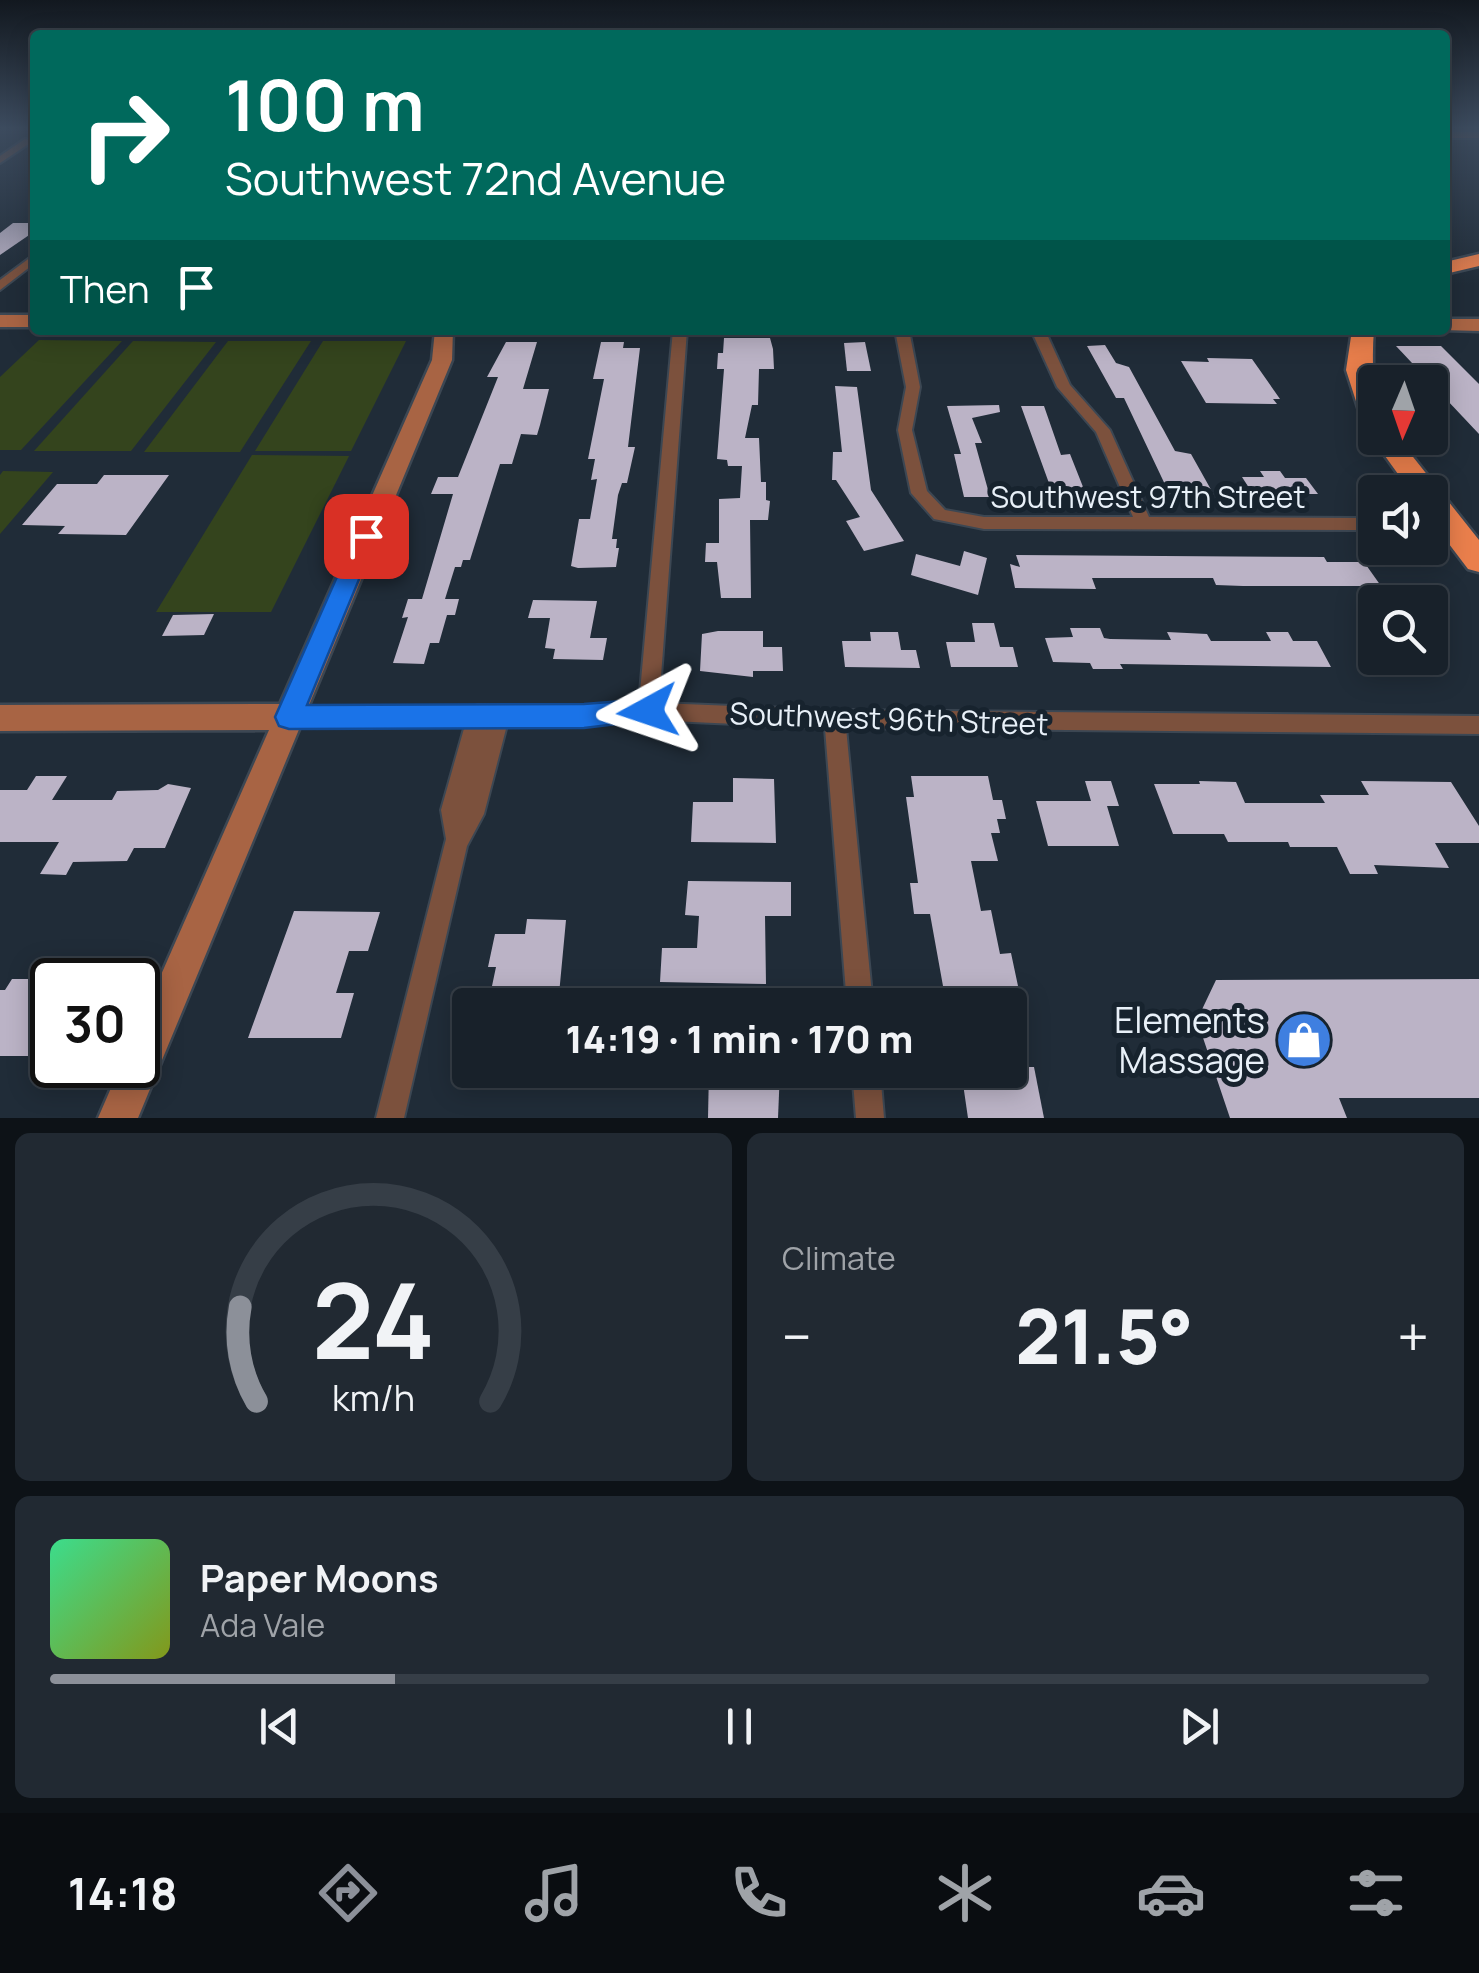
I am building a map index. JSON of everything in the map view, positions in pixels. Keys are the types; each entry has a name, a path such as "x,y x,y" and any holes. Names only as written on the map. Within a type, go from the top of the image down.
{"highway":[{"path":"1450,267 1479,260"},
{"path":"1359,365 1362,335"},
{"path":"1448,522 1479,562"}],"street":[{"path":"0,286 30,260"},
{"path":"0,321 30,321"},
{"path":"1450,325 1479,325"},
{"path":"442,360 444,335"},
{"path":"118,1118 442,360 460,335"},
{"path":"648,711 680,335"},
{"name":"Southwest 97th Street","path":"903,335 914,387 905,430 919,492 940,515 984,524 1358,524"},
{"path":"1040,335 1064,386 1103,430 1144,524"},
{"name":"Southwest 96th Street","path":"0,718 584,716 648,711 835,719 1479,724"},
{"path":"390,1118 457,837 474,814 489,714"},
{"path":"835,719 859,988"},
{"path":"868,1088 870,1118"}],"green space":[{"path":"39,340 122,341 21,450 0,450 0,377"},
{"path":"133,341 216,342 131,451 34,451"},
{"path":"228,341 311,341 240,452 144,452"},
{"path":"323,341 406,341 351,451 255,451"},
{"path":"252,455 349,456 271,612 156,612"},
{"path":"3,471 53,472 0,534 0,475"}],"building":[{"path":"13,223 30,223 30,234 0,255 0,233"},
{"path":"724,338 770,338 773,349 774,369 759,369 758,405 752,405 745,438 759,438 761,482 766,482 766,500 770,501 768,520 750,520 751,598 721,598 717,562 705,562 706,543 719,543 719,499 740,498 742,466 728,466 727,460 717,459 724,369 717,369"},
{"path":"506,342 537,342 523,389 549,389 537,435 521,434 512,464 500,464 470,560 455,567 445,599 459,599 455,615 447,615 439,643 430,643 424,664 393,663 408,617 402,618 408,599 422,599 453,494 431,494 438,477 458,477 498,377 487,377"},
{"path":"601,342 624,342 623,348 640,348 628,447 635,447 627,483 622,483 618,495 612,539 617,539 619,548 616,567 578,568 571,566 579,519 590,519 597,479 591,480 595,459 588,459 604,379 593,379"},
{"path":"865,342 871,371 847,371 844,343"},
{"path":"1105,345 1116,363 1129,367 1175,451 1191,454 1214,495 1170,495 1124,398 1116,398 1087,346"},
{"path":"1396,346 1441,346 1479,384 1479,434 1448,401 1448,365 1414,365"},
{"path":"1207,358 1252,359 1280,399 1273,399 1277,404 1206,403 1181,361 1209,362"},
{"path":"835,386 857,387 871,490 904,541 864,551 846,521 860,517 836,480 832,480 833,452 842,452"},
{"path":"999,405 1000,412 972,418 982,443 975,443 990,497 964,497 954,454 961,454 947,406"},
{"path":"1021,406 1044,406 1061,455 1070,454 1087,497 1054,497"},
{"path":"1260,471 1280,471 1285,478 1306,478 1318,494 1253,494 1242,477 1264,477"},
{"path":"104,475 169,475 126,535 58,534 65,526 22,525 57,484 97,484"},
{"path":"964,551 987,558 978,595 911,575 916,554 960,566"},
{"path":"1016,555 1324,557 1327,562 1366,565 1380,585 1243,586 1216,585 1213,578 1092,578 1096,589 1015,588 1010,564 1020,567"},
{"path":"533,600 597,601 590,638 607,638 603,660 553,659 555,649 545,648 550,618 528,618"},
{"path":"214,614 204,635 162,636 173,615"},
{"path":"972,623 994,623 1000,647 1013,647 1018,667 951,667 946,642 975,642"},
{"path":"1070,628 1100,628 1104,638 1110,639 1171,640 1167,632 1207,634 1211,641 1271,641 1266,632 1288,632 1293,641 1317,641 1331,667 1120,664 1123,669 1093,669 1090,663 1053,662 1045,638 1073,637"},
{"path":"763,631 763,647 782,647 783,671 753,671 753,677 700,671 702,634"},
{"path":"870,632 898,632 901,650 916,650 920,668 845,667 842,641 871,641"},
{"path":"36,776 67,776 52,800 112,800 117,791 158,790 168,784 191,788 165,848 134,848 127,861 73,862 66,875 40,874 59,842 0,842 0,790 27,790"},
{"path":"911,776 988,776 993,800 1002,800 1006,819 997,819 1000,833 991,833 998,861 971,861 981,911 991,910 1000,954 1011,953 1018,986 943,986 930,914 914,914 910,883 918,883 906,797 914,797"},
{"path":"733,778 774,779 776,843 691,842 693,802 733,802"},
{"path":"1085,781 1111,781 1119,806 1107,806 1119,846 1048,846 1036,801 1091,801"},
{"path":"1199,781 1236,782 1245,803 1325,803 1320,795 1369,795 1361,781 1451,782 1479,826 1479,843 1435,843 1449,868 1374,865 1378,874 1350,874 1337,847 1228,842 1224,834 1173,834 1154,784 1200,784"},
{"path":"688,881 791,882 791,916 765,916 766,984 660,982 662,948 697,948 699,916 685,915"},
{"path":"294,911 380,912 368,951 349,951 336,993 354,993 341,1038 248,1038"},
{"path":"527,919 566,920 560,988 492,988 496,967 488,967 495,934 525,934"},
{"path":"12,979 30,979 30,1056 0,1056 0,990 5,990"},
{"path":"1479,979 1479,1098 1339,1098 1347,1118 1230,1118 1197,1020 1216,980"},
{"path":"1027,1067 1034,1067 1044,1118 968,1118 964,1088 1027,1088"},
{"path":"709,1088 779,1088 778,1118 708,1118"}],"place":[{"name":"Elements Massage","path":"1304,1040"}],"route":[{"path":"366,536 289,717 584,716 648,711"}]}
